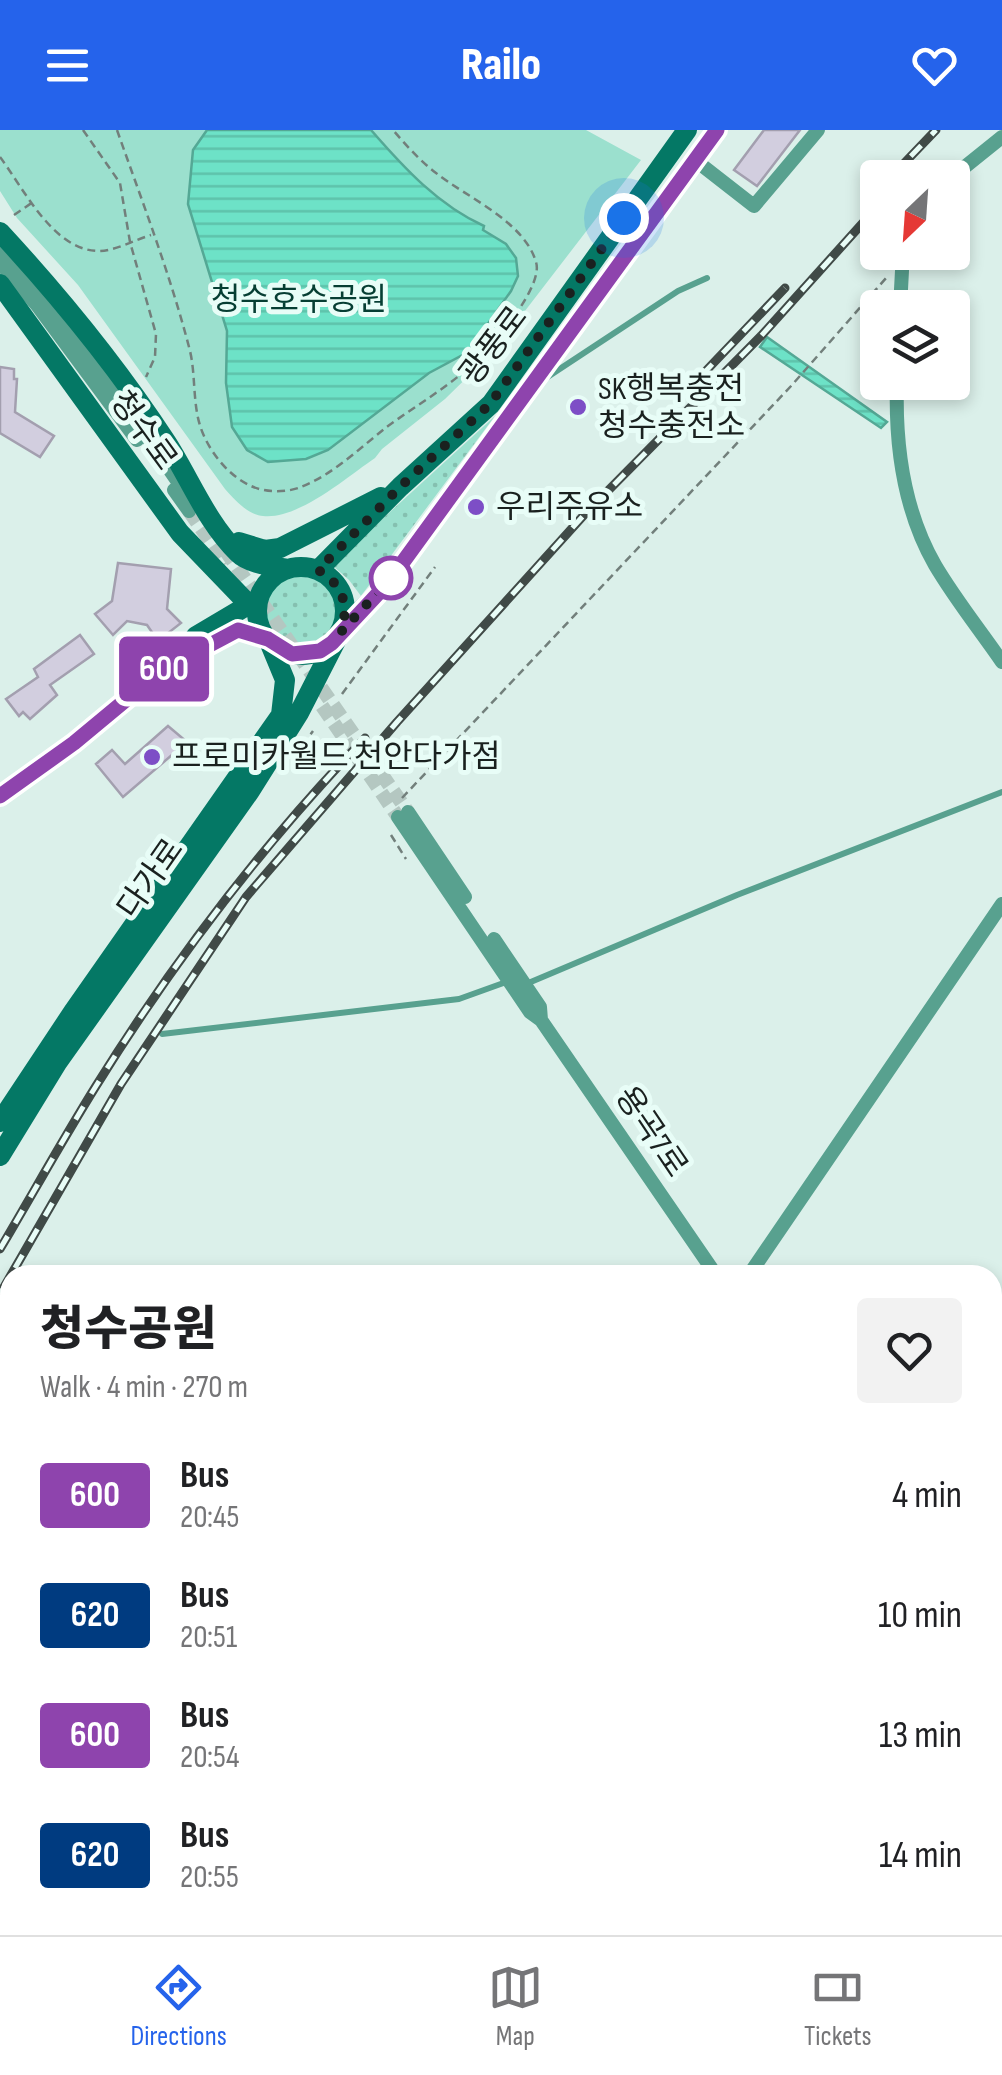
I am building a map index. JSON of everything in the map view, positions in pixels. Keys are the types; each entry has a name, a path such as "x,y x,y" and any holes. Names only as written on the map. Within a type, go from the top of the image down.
{"street":[{"name":"광풍로","path":"318,570 490,404 687,130"},
{"name":"광풍로","path":"341,632 387,584 717,130"},
{"path":"695,160 754,206 818,130"},
{"path":"970,163 1002,137"},
{"name":"청수로","path":"7,223 167,443 199,512 240,556 288,568"},
{"path":"0,247 45,297 199,512 238,542 250,547 280,548 400,487"},
{"path":"0,263 213,529 202,540 180,533"},
{"name":"청수로","path":"0,284 180,533 217,574 254,606"},
{"path":"898,400 900,455 914,519 935,564 1002,662"},
{"path":"0,796 74,743 186,650 196,636 254,606 265,586 288,568 303,566 330,577 345,602 341,632 320,651 292,654 268,639 238,630 206,647 186,650"},
{"path":"212,626 217,574"},
{"path":"299,713 387,584"},
{"path":"254,606 268,639"},
{"name":"다가로","path":"0,1156 58,1063 250,791 299,713 341,632"},
{"name":"다가로","path":"0,1122 281,715 286,680 268,639"},
{"name":"용곡7로","path":"398,816 517,983 540,1006 541,1020 709,1265"},
{"path":"756,1265 1002,904"}],"lane":[{"path":"528,390 678,291 706,278"},
{"path":"162,1034 459,999 517,983 1002,792"}],"path":[{"path":"83,130 120,183 130,242 156,334 155,357 146,377"},
{"path":"117,130 190,350 194,401 204,438 226,468 245,483 272,491 298,488 326,473 476,361 520,308 535,278 538,267 534,257 507,222 478,204 468,192 438,176 393,130"},
{"path":"0,157 53,228 67,240 98,251 152,234"},
{"path":"7,223 34,202"},
{"path":"401,839 398,816 792,385 891,270"},
{"path":"342,694 436,567"},
{"path":"291,760 312,731"},
{"path":"390,835 406,858"}],"green space":[{"name":"청수호수공원","path":"0,130 586,130 641,160 495,350 445,399 322,496 291,511 263,516 247,510 225,489 78,285 17,218 0,191"},
{"path":"495,416 361,596 332,565"},
{"path":"300,574 326,585 337,611 326,637 300,648 274,637 263,611 274,585"}],"shaded area":[{"path":"207,130 371,130 437,196 506,244 516,258 518,276 511,291 468,352 429,373 328,450 306,459 268,462 247,450 232,427 226,383 227,331 188,204 193,150"},
{"path":"767,337 887,422 881,428 760,347"}],"building":[{"path":"764,130 800,130 757,186 734,170"},
{"path":"0,367 14,369 15,412 54,436 40,457 0,433"},
{"path":"118,563 171,569 167,609 181,623 158,641 147,625 127,621 113,635 95,614 112,601"},
{"path":"80,635 94,654 50,685 57,695 30,719 23,712 19,716 6,699 38,677 34,669"},
{"name":"프로미카월드 천안다가점","path":"168,726 187,742 123,797 96,764 112,750 125,764"}],"tunnel":[{"path":"189,511 226,564"},
{"path":"225,550 408,812"},
{"path":"322,706 398,817"}],"railway":[{"path":"907,160 936,130"},
{"path":"17,1265 121,1084 246,897 584,515 761,336 860,226"},
{"path":"702,375 785,288"},
{"path":"0,1249 96,1086 188,949 291,819 365,738"}],"bus line":[{"name":"600","path":"0,796 74,743 186,650 206,647 238,630 268,639 292,654 320,651 332,643 387,584 717,130"}],"place":[{"name":"SK행복충전 청수충전소","path":"578,407"},
{"name":"우리주유소","path":"476,507"},
{"name":"프로미카월드 천안다가점","path":"152,757"}],"route":[{"path":"391,578 341,632 345,602 330,577 318,570 490,404 624,218"}]}
